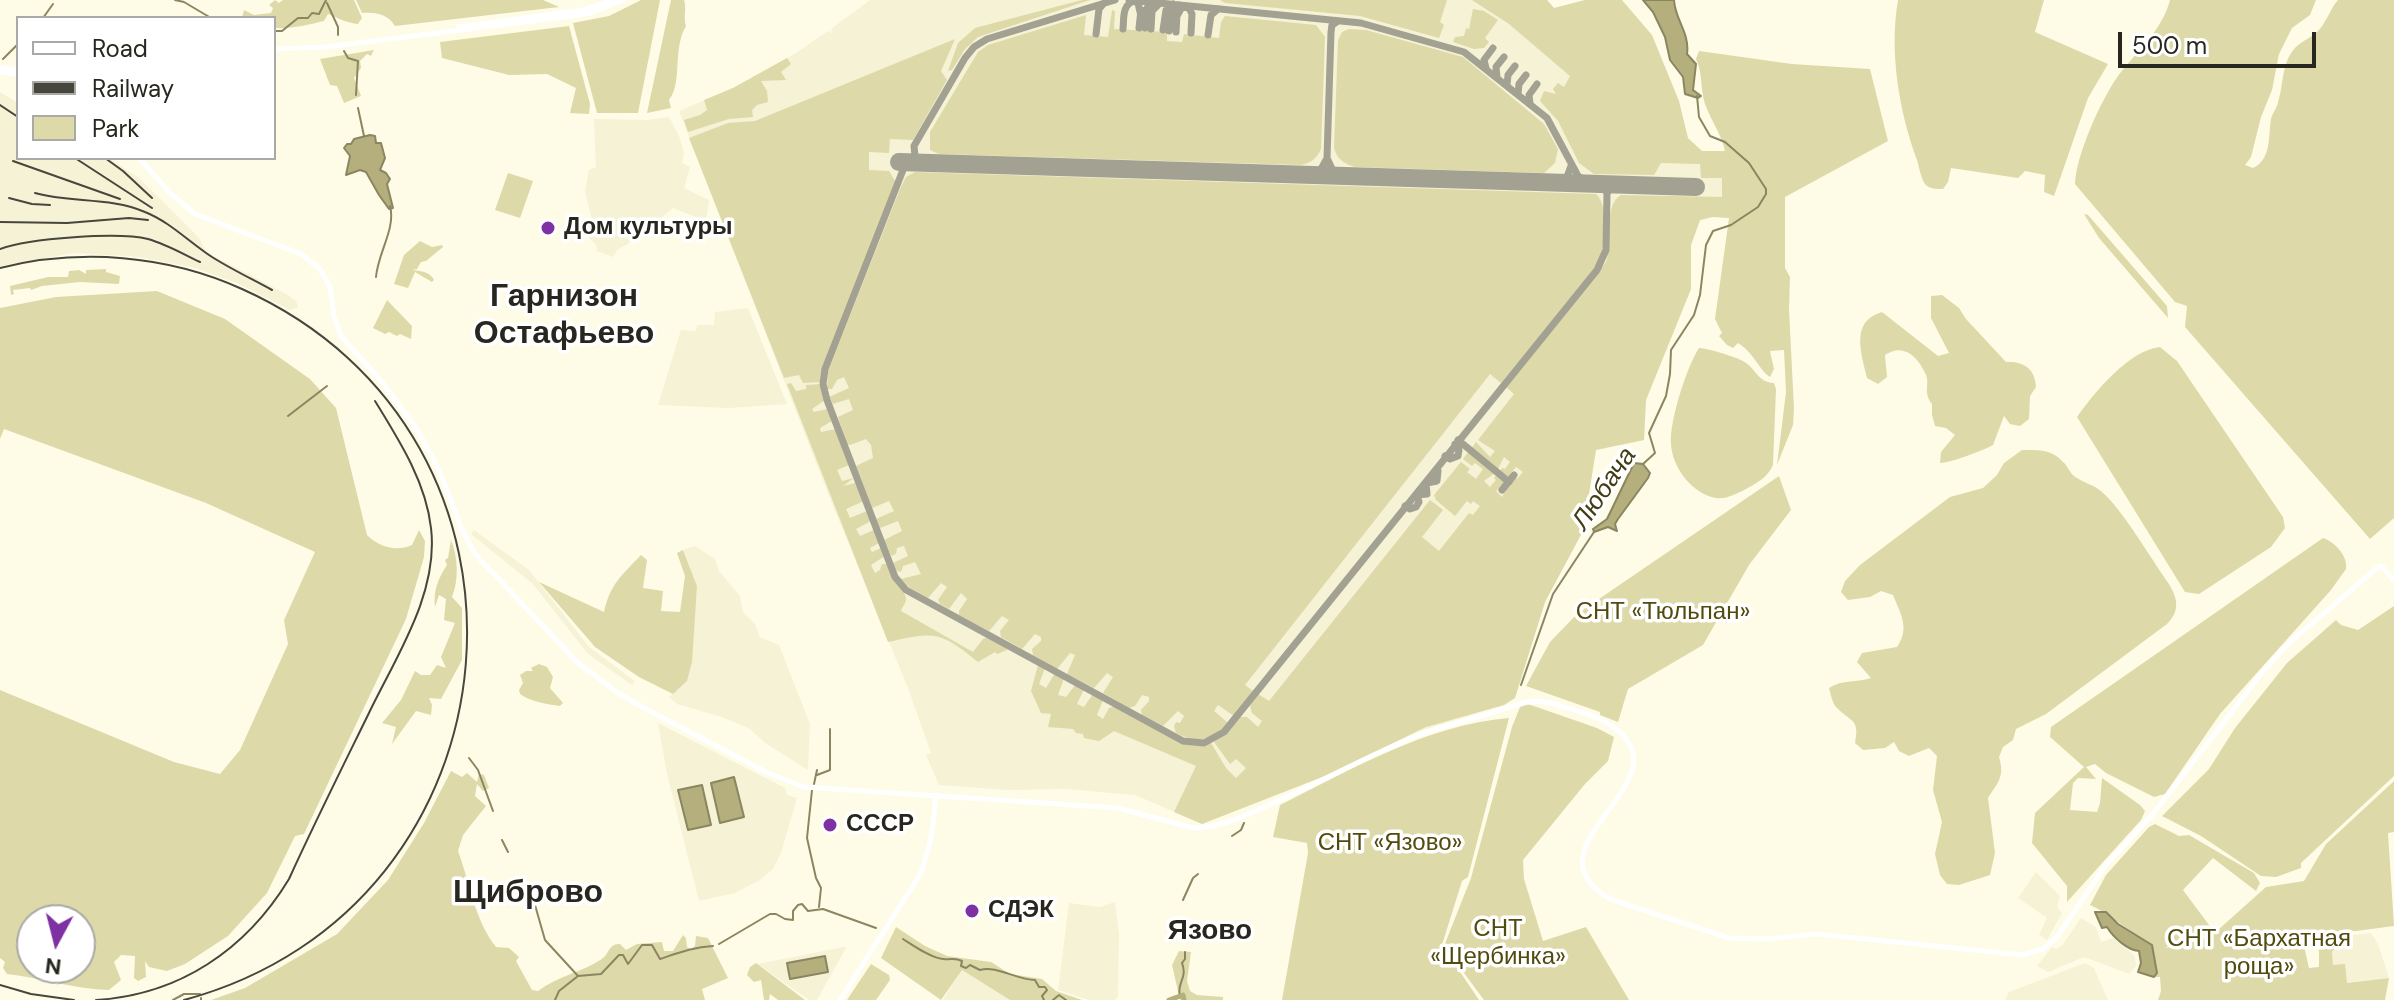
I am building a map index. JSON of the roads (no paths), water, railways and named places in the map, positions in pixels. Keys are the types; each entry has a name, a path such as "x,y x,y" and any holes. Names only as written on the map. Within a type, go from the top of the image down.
{"main road":[{"path":"276,47 556,15 613,0"},
{"path":"276,47 325,47 557,18 591,13 623,0"},
{"path":"141,160 170,193 195,214 301,254 320,269 330,287 334,316 341,336 383,383 418,431 438,468 462,530 475,554 558,643 596,677 642,707 793,784 815,789 1118,808 1193,828 1222,825 1417,736 1529,701 1549,702 1613,727 1631,750 1630,779 1594,828 1585,848 1588,878 1610,899 1729,938 1816,934 2008,954 2034,953 2057,937 2105,866 2152,815 2265,669 2290,642 2377,568 2381,566 2394,580"},
{"path":"840,1000 921,873 931,839 936,798"}],"waterway":[{"path":"175,0 208,16"},
{"path":"276,31 282,31 298,18 319,14 326,0"},
{"path":"327,3 338,27 338,35"},
{"path":"44,16 53,4"},
{"path":"3,59 16,46"},
{"path":"344,51 348,58 358,61 356,95"},
{"name":"Любача","path":"1643,464 1655,453 1649,433 1666,396 1671,350 1694,315 1700,295 1706,245 1713,231 1731,225 1758,207 1766,194 1766,189 1749,163 1725,142 1710,136 1699,117 1697,96"},
{"path":"358,108 364,136"},
{"path":"376,277 391,223 390,206"},
{"path":"288,416 327,386"},
{"name":"Любача","path":"1521,685 1553,594 1594,532"},
{"path":"817,775 830,770 830,729"},
{"path":"469,758 478,770 493,811"},
{"path":"814,784 817,770"},
{"path":"812,790 807,838 821,888 819,907"},
{"path":"1232,836 1241,830 1244,823"},
{"path":"502,840 508,852"},
{"path":"1183,900 1198,874"},
{"path":"523,879 533,898 545,940 578,976"},
{"path":"719,944 770,914 793,920 793,911 802,904 808,911 823,909 876,928"},
{"path":"903,939 933,956 962,961 961,966 966,968 970,965 980,970 993,969 1035,980 1039,987 1047,990 1042,996 1044,1000"},
{"path":"555,1000 559,991 578,976 601,974 619,955 623,955 628,964 642,945 652,945 660,959 713,946"},
{"path":"1180,996 1185,952"},
{"path":"173,1000 184,994 200,994"},
{"path":"1053,1000 1059,995 1066,1000"},
{"path":"1169,1000 1183,995 1184,1000"}],"railway":[{"path":"0,105 16,116"},
{"path":"78,160 152,208"},
{"path":"108,160 152,198"},
{"path":"13,161 120,199"},
{"path":"35,193 118,204 145,212 212,257 272,290"},
{"path":"9,198 50,205"},
{"path":"0,222 148,220"},
{"path":"0,249 52,239 135,237 148,239 200,262"},
{"path":"0,268 61,258 123,258 184,269 242,289 348,358 420,449 459,554 466,665 441,773 385,870 299,949 184,1000"},
{"path":"96,1000 155,989 208,964 231,947 272,904 289,879 413,625 428,577 432,553 431,528 424,494 417,478 375,401"},
{"path":"0,985 31,994 74,1000"}],"place":[{"name":"Дом культуры","path":"548,228"},
{"name":"СССР","path":"830,825"},
{"name":"СДЭК","path":"972,911"}],"district":[{"name":"Гарнизон Остафьево","path":"564,316"},
{"name":"Щиброво","path":"528,894"},
{"name":"Язово","path":"1210,932"}],"park label":[{"name":"СНТ «Тюльпан»","path":"1663,613"},
{"name":"СНТ «Язово»","path":"1390,844"},
{"name":"СНТ «Щербинка»","path":"1498,944"},
{"name":"СНТ «Бархатная роща»","path":"2259,954"}]}
